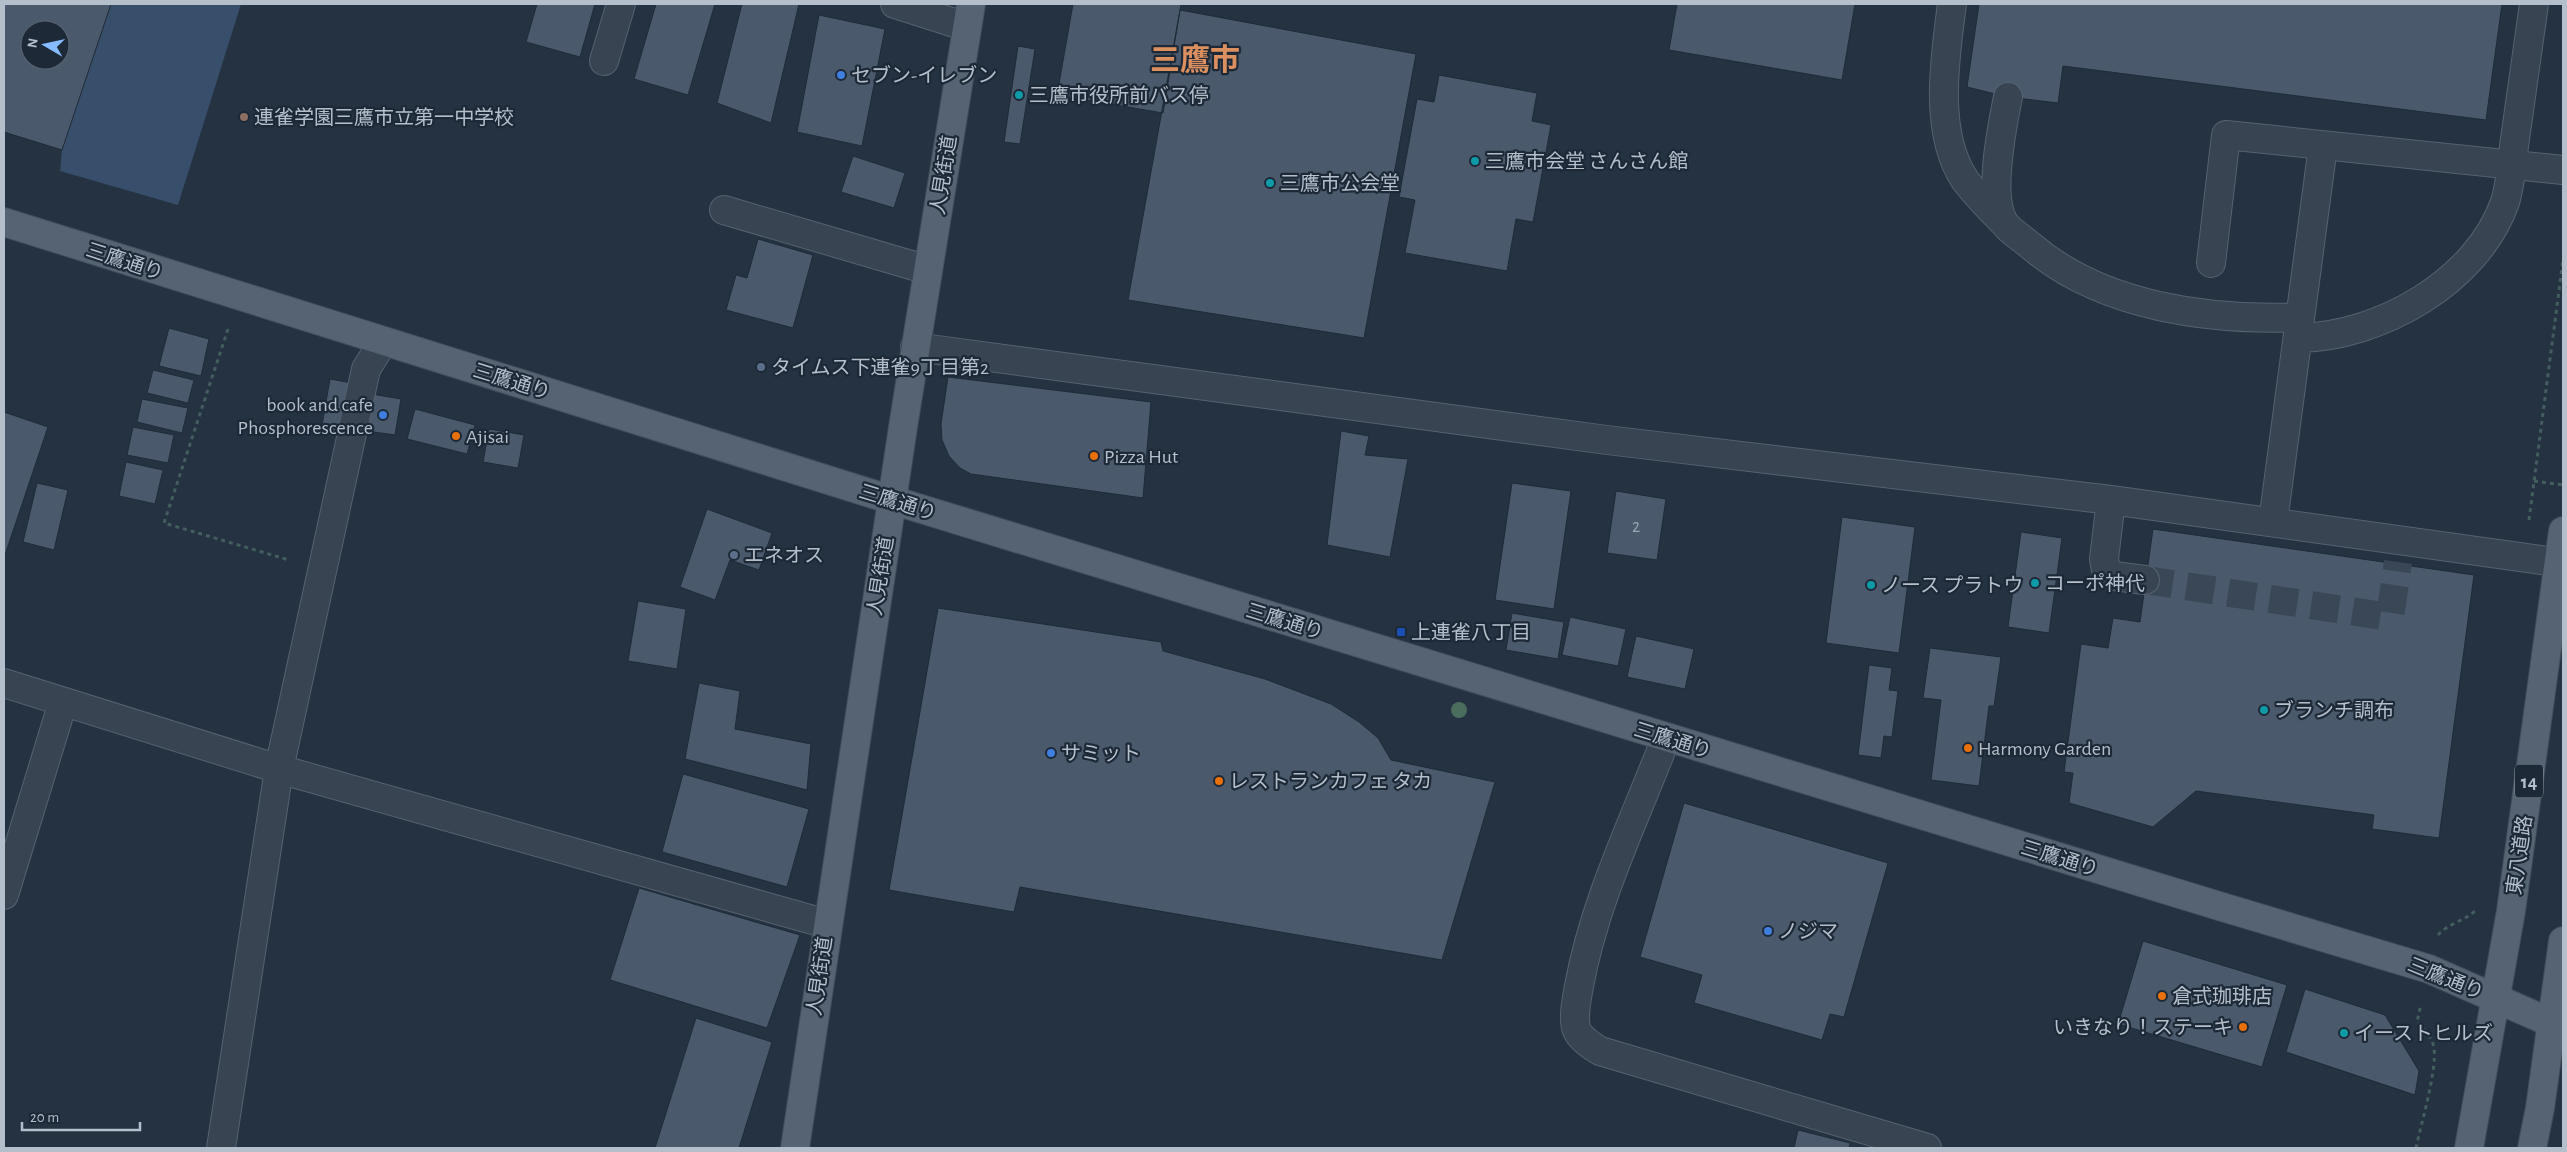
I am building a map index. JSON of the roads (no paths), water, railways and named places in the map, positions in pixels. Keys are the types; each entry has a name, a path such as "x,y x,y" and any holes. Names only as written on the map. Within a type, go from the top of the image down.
{"main road":[{"name":"人見街道","path":"795,1148 827,924 915,347 969,15"},
{"name":"三鷹通り","path":"4,222 892,500 1666,738 2413,964 2558,1026"},
{"name":"東八道路","path":"2469,1148 2511,911 2562,562 2563,531"},
{"path":"2532,1148 2558,1026 2563,941"}],"street":[{"path":"604,61 621,4"},
{"path":"895,4 969,15"},
{"path":"1952,4 1944,94 1952,151 1964,179 2005,224 2068,274 2133,300 2166,308 2271,319 2299,328 2334,334 2362,326 2408,308 2442,287 2470,259 2495,224 2505,201 2534,4"},
{"path":"2005,224 1998,200 1997,172 2008,97"},
{"path":"2211,263 2226,135 2511,165 2542,166 2563,170"},
{"path":"2273,522 2323,146"},
{"path":"724,210 928,270"},
{"path":"221,1148 279,768 366,369 383,342"},
{"path":"915,347 1607,440 2111,500 2273,522 2399,551 2562,562"},
{"path":"2111,500 2104,559 2106,570 2114,576 2145,580"},
{"path":"4,683 279,768 827,924"},
{"path":"4,894 63,702"},
{"path":"1666,738 1612,873 1594,926 1576,1004 1576,1028 1587,1043 1600,1051 1927,1148"}],"water":[{"path":"111,4 241,4 178,205 60,171 62,150"}],"tunnel":[{"path":"2145,580 2390,617 2398,562"}],"place":[{"name":"セブン-イレブン","path":"841,75"},
{"name":"三鷹市役所前バス停","path":"1019,95"},
{"name":"連雀学園三鷹市立第一中学校","path":"244,117"},
{"name":"三鷹市会堂 さんさん館","path":"1475,161"},
{"name":"三鷹市公会堂","path":"1270,183"},
{"name":"タイムス下連雀9丁目第2","path":"761,367"},
{"name":"book and cafe Phosphorescence","path":"383,415"},
{"name":"Ajisai","path":"456,436"},
{"name":"Pizza Hut","path":"1094,456"},
{"name":"エネオス","path":"734,555"},
{"name":"コーポ神代","path":"2035,583"},
{"name":"ノース プラトウ","path":"1871,585"},
{"name":"上連雀八丁目","path":"1401,632"},
{"name":"ブランチ調布","path":"2264,710"},
{"name":"Harmony Garden","path":"1968,748"},
{"name":"サミット","path":"1051,753"},
{"name":"レストランカフェ タカ","path":"1219,781"},
{"name":"ノジマ","path":"1768,931"},
{"name":"倉式珈琲店","path":"2162,996"},
{"name":"いきなり！ステーキ","path":"2243,1027"},
{"name":"イーストヒルズ","path":"2344,1033"}],"district":[{"name":"三鷹市","path":"1195,60"}]}
